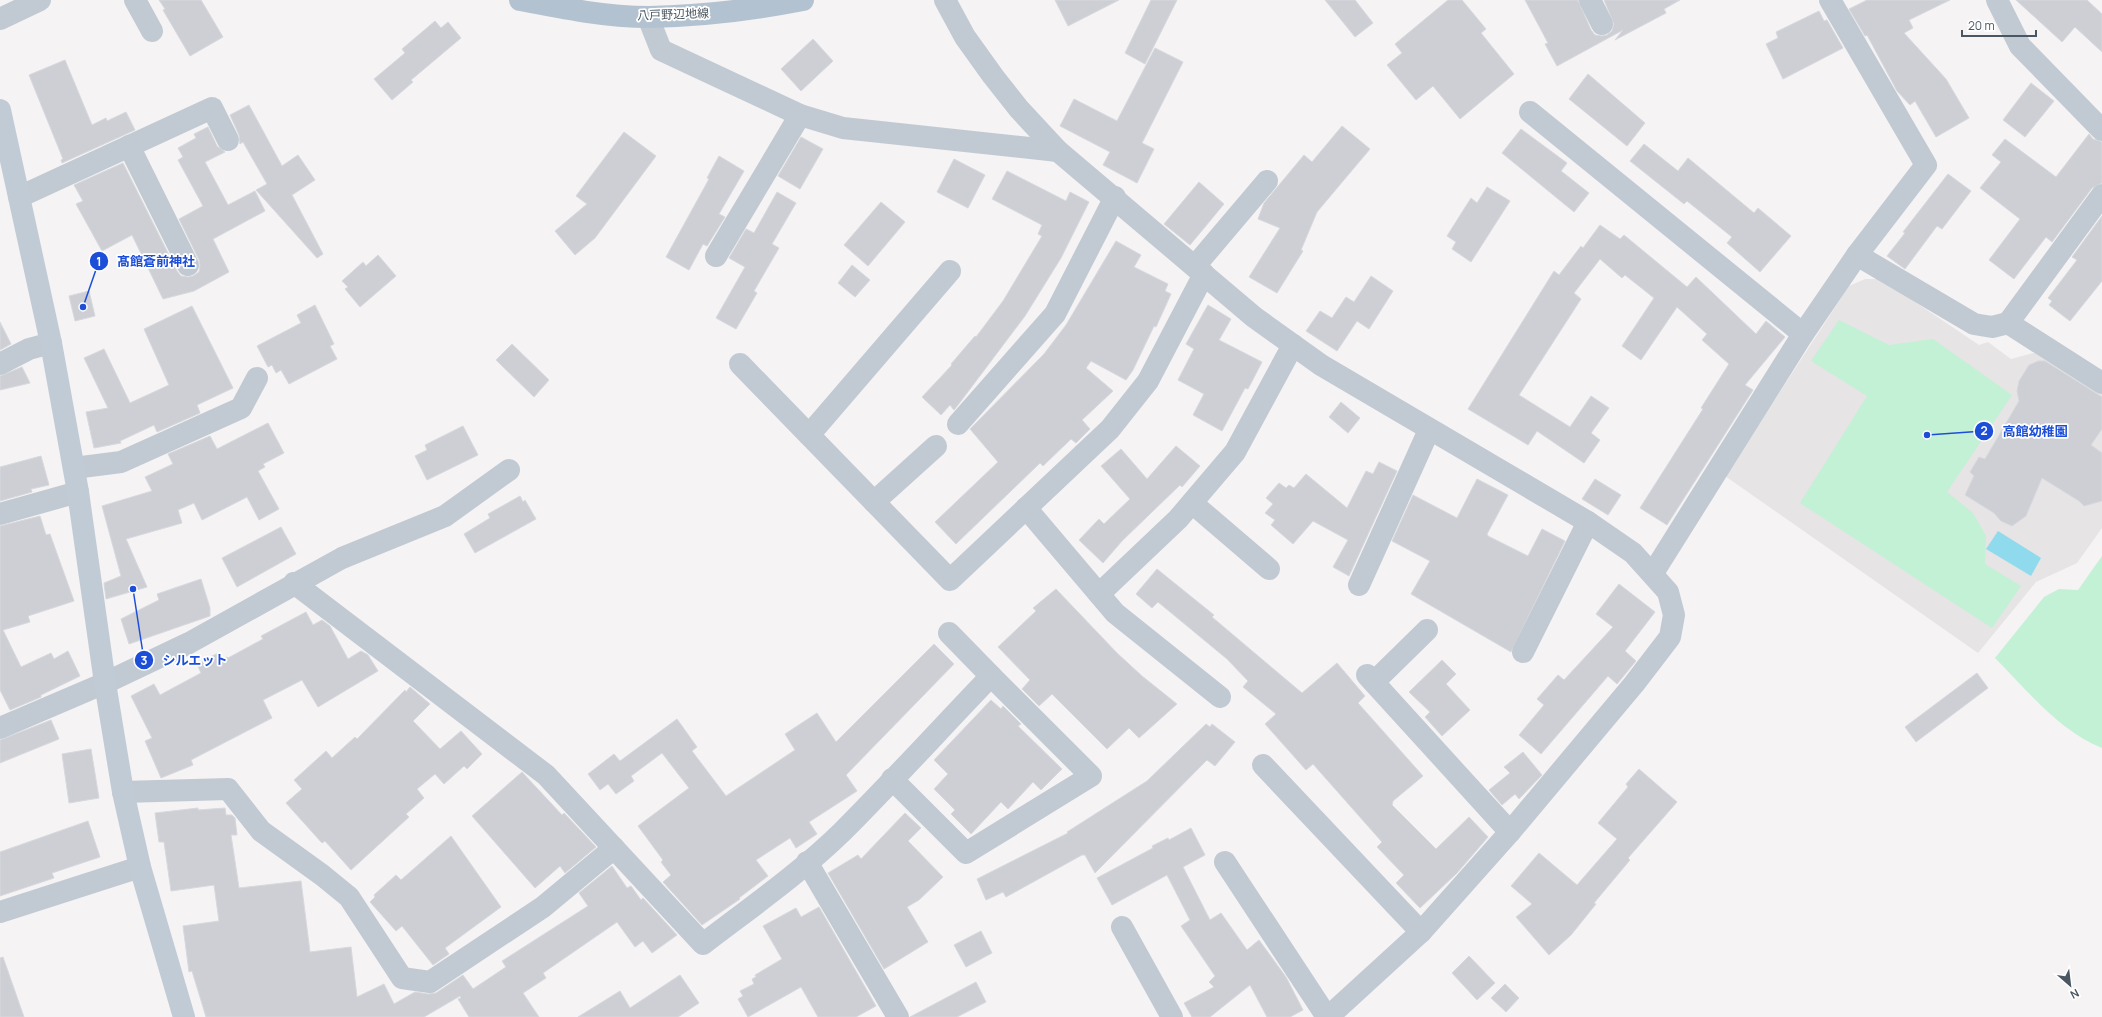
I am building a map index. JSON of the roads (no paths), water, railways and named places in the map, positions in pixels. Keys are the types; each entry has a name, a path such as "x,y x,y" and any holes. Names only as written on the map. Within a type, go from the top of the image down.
{"main road":[{"name":"八戸野辺地線","path":"520,0 572,5 648,17 751,10 803,0"}],"street":[{"path":"0,19 40,0"},
{"path":"135,0 152,31"},
{"path":"944,0 965,37 993,76 1019,110 1058,151 1254,317 1321,365 1429,430 1588,522 1633,554 1653,573 1668,592 1674,615 1670,637 1634,684 1510,832 1421,932 1328,1017 1225,862"},
{"path":"1590,0 1602,24"},
{"path":"1653,573 1803,334 1857,255 1926,165 1830,0"},
{"path":"1997,0 2020,46 2102,130"},
{"path":"648,17 661,50 800,114 843,128 1058,151"},
{"path":"18,197 212,108 228,140"},
{"path":"0,110 51,343 74,468 105,683 123,792 140,867 184,1017"},
{"path":"1530,112 1803,334"},
{"path":"716,256 800,114"},
{"path":"129,146 188,265"},
{"path":"740,364 950,580 1110,429 1148,381 1200,270 1267,181"},
{"path":"2008,324 2102,195"},
{"path":"958,424 1055,314 1115,198"},
{"path":"1857,255 1974,324 1992,327 2008,324 2102,383"},
{"path":"809,435 950,270"},
{"path":"0,364 29,350 51,343"},
{"path":"1099,594 1178,519 1235,452 1293,345"},
{"path":"74,468 121,462 241,408 257,378"},
{"path":"1360,585 1429,430"},
{"path":"874,502 936,446"},
{"path":"0,728 105,683 190,643 294,583 342,558 445,516 509,470"},
{"path":"0,514 78,492"},
{"path":"1192,503 1269,568"},
{"path":"1026,508 1115,613 1220,697"},
{"path":"1523,652 1588,522"},
{"path":"294,583 546,775 703,944 807,862 842,832 991,676"},
{"path":"1427,630 1371,678 1510,832"},
{"path":"892,779 966,853 1091,776 949,633"},
{"path":"1263,765 1421,932"},
{"path":"123,792 228,789 261,831 322,875 349,897 402,978 430,982 542,908 614,848"},
{"path":"807,862 898,1017"},
{"path":"0,912 140,867"},
{"path":"1122,927 1172,1017"}],"water":[{"path":"1998,531 2041,558 2031,576 1986,549"}],"place":[{"name":"髙館蒼前神社","path":"83,307"},
{"name":"高館幼稚園","path":"1927,435"},
{"name":"シルエット","path":"133,589"}]}
